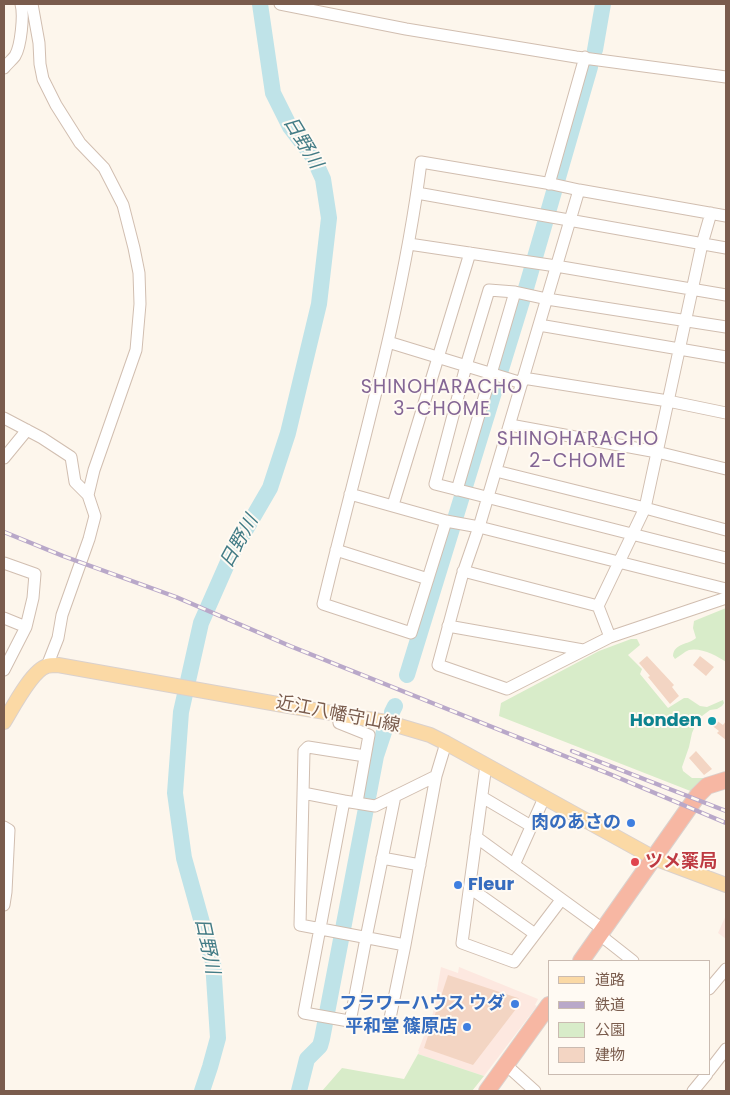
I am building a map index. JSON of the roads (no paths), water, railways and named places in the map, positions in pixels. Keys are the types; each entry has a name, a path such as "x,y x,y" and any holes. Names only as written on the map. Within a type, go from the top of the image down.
{"highway":[{"path":"582,960 698,795 707,786 726,780"},
{"path":"487,1091 548,1006"}],"main road":[{"name":"近江八幡守山線","path":"53,665 386,722 430,735 654,858 726,885"},
{"path":"4,722 28,683 42,668 53,665"}],"street":[{"path":"4,68 15,55 19,43 23,11 21,4"},
{"path":"32,4 43,79 56,106 80,143 104,168 123,205 139,273 140,304 136,350 94,470 88,495"},
{"path":"280,4 418,31 580,57 726,77"},
{"path":"554,184 580,57"},
{"path":"451,522 428,579 411,633 323,604 388,342 409,244 422,162 726,216"},
{"path":"579,190 479,527 463,571 438,665 507,689 610,637 726,598"},
{"path":"417,193 726,248"},
{"path":"610,637 598,606 645,508 702,244 711,213"},
{"path":"409,244 532,262 726,295"},
{"path":"393,505 470,253"},
{"path":"726,326 547,299 521,293 489,290 466,366 435,484 726,558"},
{"path":"461,491 521,293"},
{"path":"539,325 726,357"},
{"path":"388,342 496,375 668,401 726,413"},
{"path":"4,418 28,430 71,457 75,482 88,495 95,516 62,615 53,665"},
{"path":"510,424 657,452 726,469"},
{"path":"4,458 28,430"},
{"path":"496,471 726,530"},
{"path":"350,494 451,522 479,527 726,589"},
{"path":"336,550 428,579"},
{"path":"4,563 35,574 33,598 26,627 4,668"},
{"path":"463,571 598,606"},
{"path":"4,618 26,627"},
{"path":"448,626 583,650"},
{"path":"338,714 338,723 369,736 365,756 364,804"},
{"path":"344,801 304,1013 388,1028 436,776 446,743"},
{"path":"365,756 308,747 304,751 300,925 405,946"},
{"path":"486,765 462,943 514,962 561,900"},
{"path":"303,793 375,806 436,776"},
{"path":"350,1022 395,796"},
{"path":"482,797 532,826"},
{"path":"514,865 544,798"},
{"path":"4,827 9,830 4,905"},
{"path":"476,837 602,932 632,960"},
{"path":"382,858 420,865"},
{"path":"470,888 535,934"},
{"path":"710,988 726,969"},
{"path":"710,1069 726,1049"},
{"path":"505,1064 535,1091"},
{"path":"693,1091 706,1075"}],"waterway":[{"name":"日野川","path":"202,1091 218,1038 213,962 184,858 175,793 181,712 201,623 231,555 270,488 288,433 319,304 329,218 323,179 313,157 290,127 273,93 260,4"},
{"path":"595,50 603,4"},
{"path":"407,675 527,285 590,67"},
{"path":"392,712 395,706"},
{"path":"299,1091 307,1059 320,1046 322,1039 376,756 385,729"}],"railway":[{"path":"4,532 63,556 176,597 290,646 612,775 726,823"},
{"path":"572,751 726,811"}],"place":[{"name":"Honden","path":"712,721"},
{"name":"肉のあさの","path":"631,823"},
{"name":"ツメ薬局","path":"635,862"},
{"name":"Fleur","path":"458,885"},
{"name":"フラワーハウス ウダ","path":"515,1004"},
{"name":"平和堂 篠原店","path":"467,1027"}],"district":[{"name":"SHINOHARACHO 3-CHOME","path":"442,399"},
{"name":"SHINOHARACHO 2-CHOME","path":"578,451"}]}
